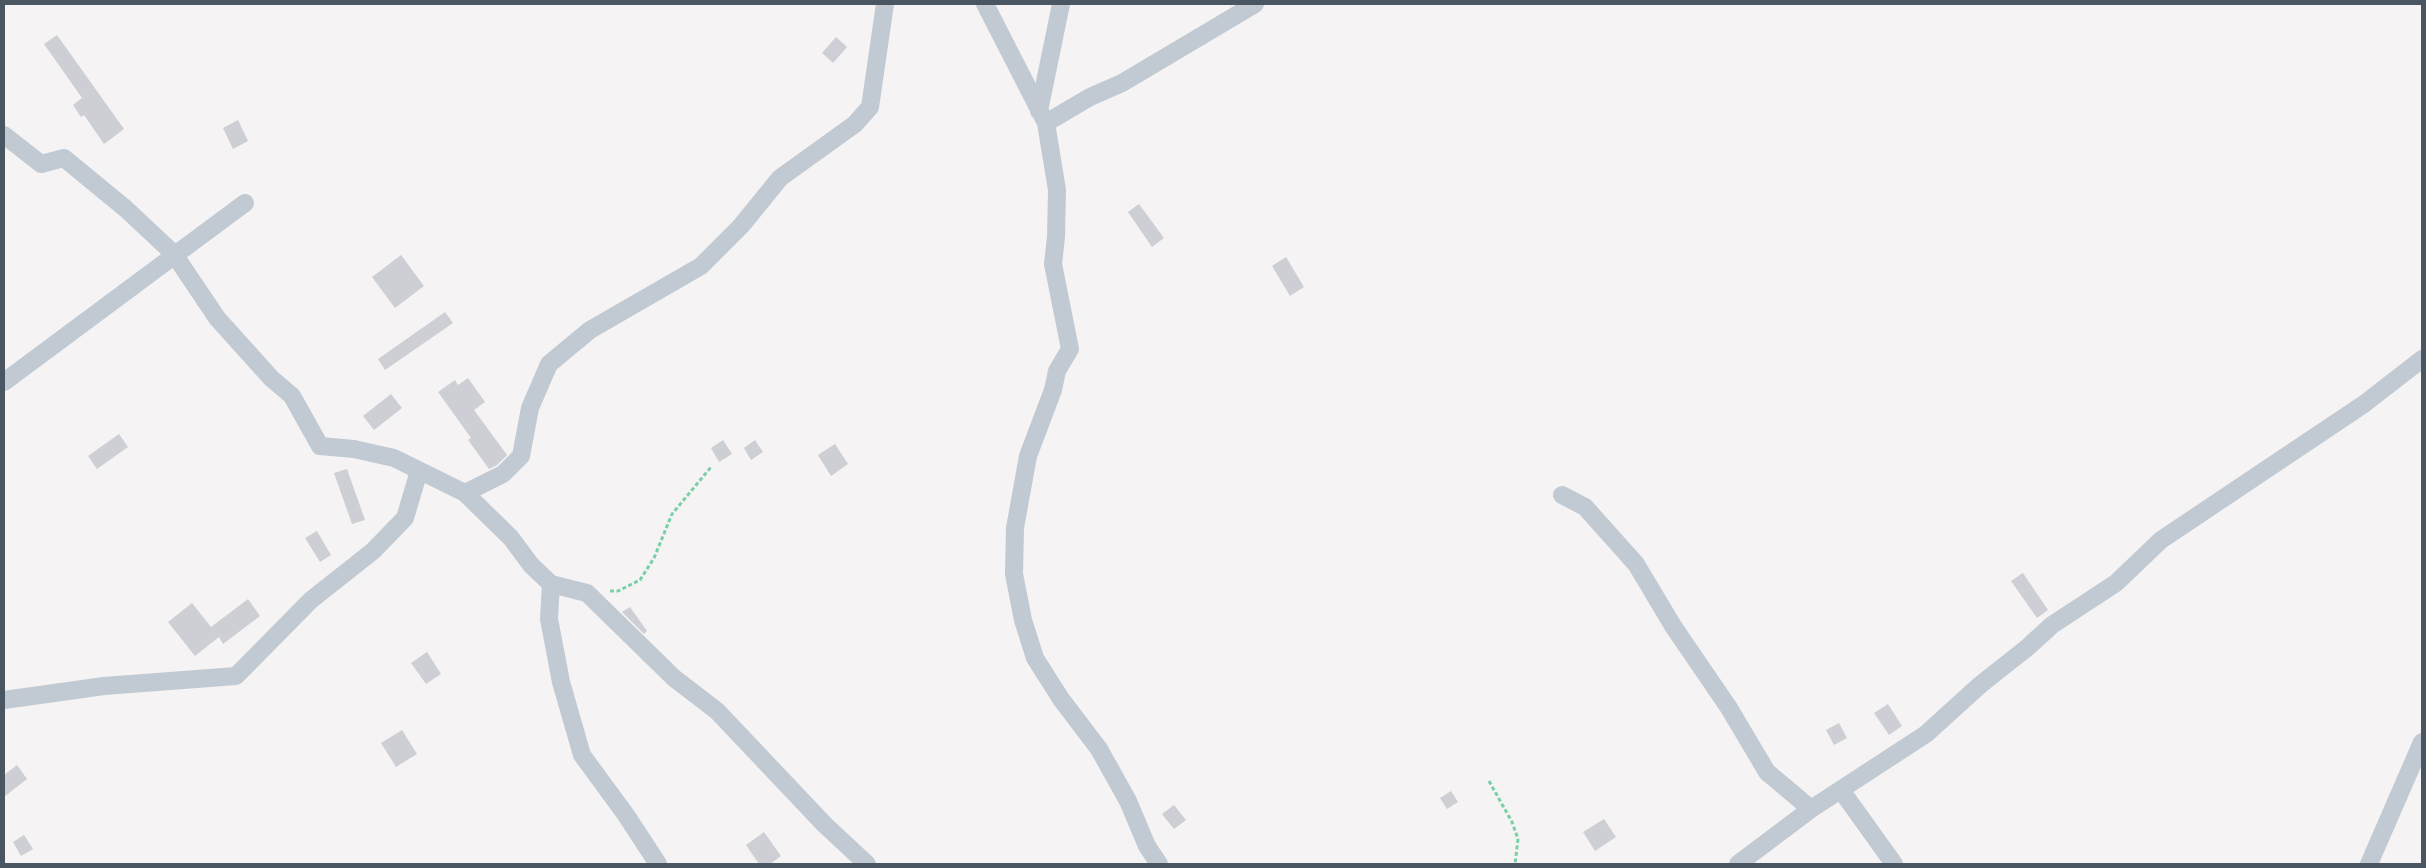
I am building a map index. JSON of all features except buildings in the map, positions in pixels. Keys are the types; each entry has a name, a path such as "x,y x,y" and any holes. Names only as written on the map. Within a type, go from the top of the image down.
{"street":[{"path":"465,493 503,474 521,456 530,408 549,364 590,330 701,266 741,226 780,178 856,124 870,107 885,4"},
{"path":"985,4 1042,117 1057,190 1056,237 1053,264 1070,349 1057,371 1053,390 1028,456 1015,528 1014,574 1023,620 1035,658 1061,700 1099,750 1128,801 1147,846 1159,864"},
{"path":"1042,117 1061,4"},
{"path":"1042,117 1122,83 1255,4"},
{"path":"4,135 41,164 64,158 126,210 174,254 217,318 271,378 292,396 320,446 354,449 394,458 465,493 511,538 531,565 551,584 587,593 674,678 717,711 825,825 868,864"},
{"path":"4,382 245,203"},
{"path":"1738,864 1811,809 1926,734 1980,685 2028,647 2052,625 2116,583 2161,540 2364,404 2422,359"},
{"path":"4,700 104,686 236,676 311,600 373,551 406,518 419,471"},
{"path":"1562,494 1585,507 1636,564 1673,626 1729,708 1767,772 1811,809"},
{"path":"551,584 549,619 561,682 582,755 626,815 658,864"},
{"path":"2369,864 2422,742"},
{"path":"1840,790 1894,864"}],"path":[{"path":"587,593 618,590 640,580 654,558 672,514 712,467"},
{"path":"1489,781 1512,822 1518,839 1515,864"}]}
